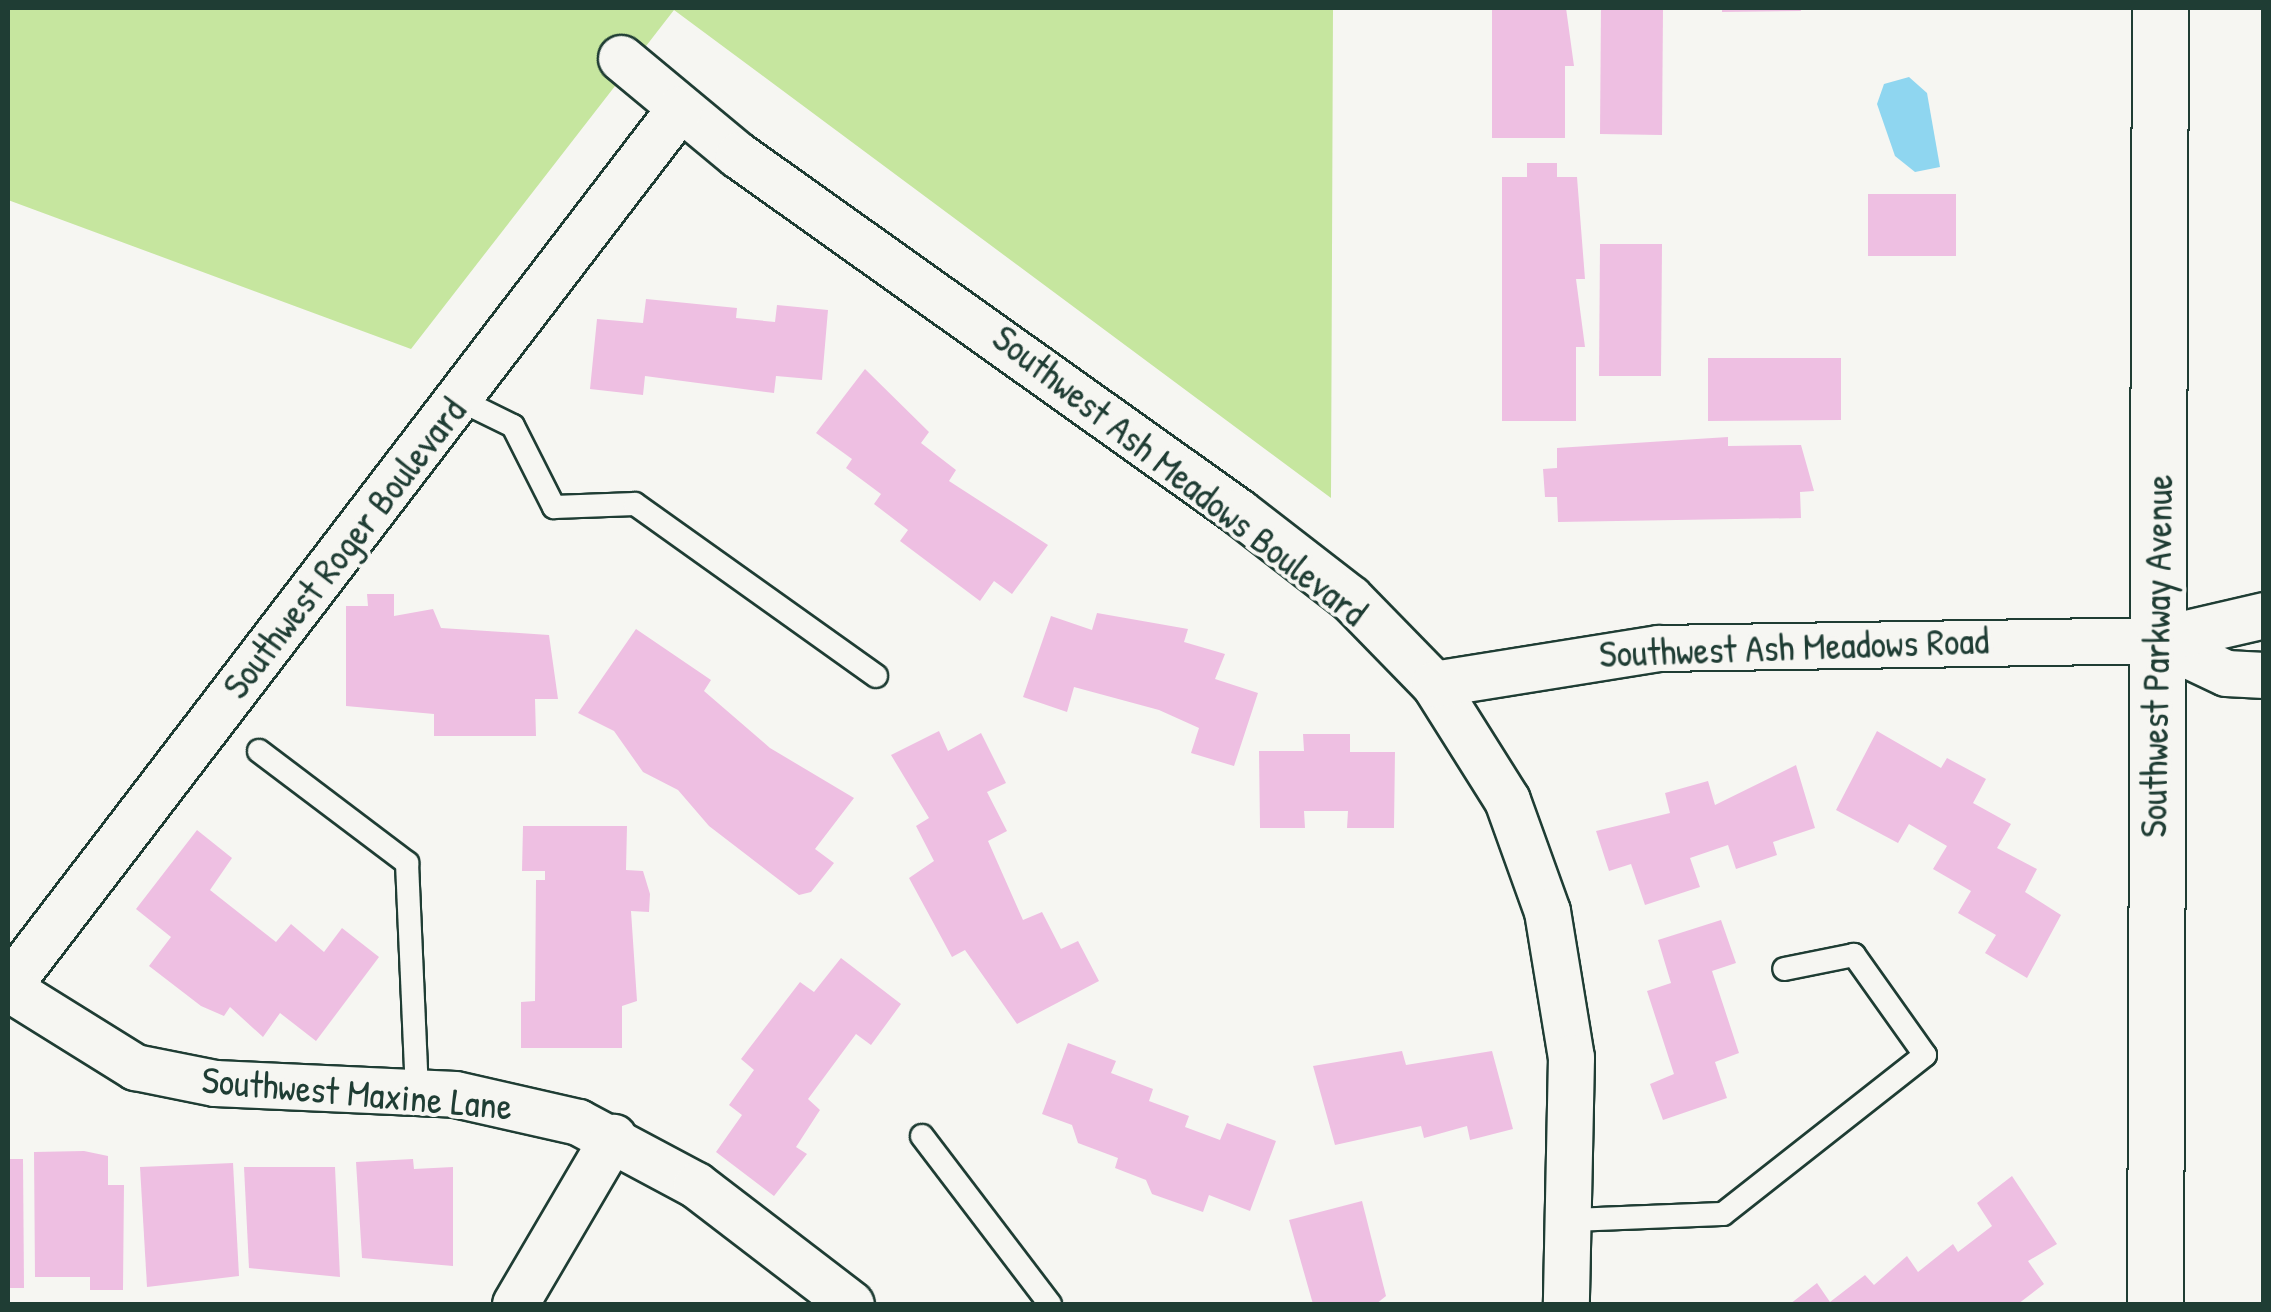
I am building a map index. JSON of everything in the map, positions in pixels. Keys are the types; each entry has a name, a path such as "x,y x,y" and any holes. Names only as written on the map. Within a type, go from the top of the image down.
{"street":[{"name":"Southwest Parkway Avenue","path":"2155,1304 2160,8"},
{"name":"Southwest Ash Meadows Boulevard","path":"621,58 679,109 1239,512 1350,598 1434,684 1507,800 1547,911 1571,1057 1571,1220 1566,1304"},
{"name":"Southwest Roger Boulevard","path":"8,987 679,109"},
{"name":"Southwest Ash Meadows Road","path":"1434,684 1658,648 2156,640 2264,615"},
{"name":"Southwest Ash Meadows Road","path":"2156,640 2226,673 2264,675"},
{"name":"Southwest Maxine Lane","path":"8,987 135,1067 214,1083 417,1092 535,1110 613,1138 696,1185 851,1304"},
{"path":"515,1304 613,1138"}],"lane":[{"path":"458,398 512,426 554,507 635,504 876,676"},
{"path":"258,751 407,863 417,1092"},
{"path":"1571,1220 1723,1214 1926,1054 1854,955 1784,969"},
{"path":"922,1136 1050,1304"}],"green space":[{"path":"8,8 1333,8 1331,498 674,10 411,349 8,200"}],"water":[{"path":"1909,77 1927,93 1940,167 1915,172 1895,156 1877,104 1884,84"}],"building":[{"path":"1492,8 1566,8 1574,66 1565,66 1565,138 1492,138"},
{"path":"1601,8 1663,8 1662,135 1600,134"},
{"path":"1722,8 1800,8 1801,11 1722,12"},
{"path":"1527,163 1557,163 1557,177 1577,177 1585,279 1576,279 1585,347 1576,347 1576,421 1502,421 1502,177 1527,177"},
{"path":"1868,194 1956,194 1956,256 1868,256"},
{"path":"1600,244 1662,244 1661,376 1599,376"},
{"path":"646,299 737,308 736,318 775,322 777,305 828,310 822,380 776,376 774,393 645,376 643,395 590,389 597,319 643,323"},
{"path":"1708,358 1841,358 1841,420 1708,421"},
{"path":"865,369 929,432 921,443 956,470 949,481 1048,545 1012,594 994,581 980,601 900,541 908,530 874,504 881,494 846,468 852,459 816,433"},
{"path":"1728,437 1728,446 1801,445 1814,491 1800,492 1801,518 1558,522 1557,497 1545,497 1543,469 1557,468 1557,448"},
{"path":"367,594 394,594 394,616 433,609 441,628 549,635 558,699 535,699 536,736 434,736 434,714 346,706 346,606 368,606"},
{"path":"1097,613 1188,629 1184,642 1225,654 1215,679 1258,693 1234,766 1191,753 1199,728 1159,710 1074,687 1067,712 1023,697 1051,616 1092,630"},
{"path":"636,629 711,680 704,691 770,748 854,798 815,849 834,863 811,892 799,895 709,826 678,790 643,772 614,731 578,713"},
{"path":"939,731 948,751 981,733 1006,783 987,792 1007,831 988,841 1023,920 1042,912 1061,949 1078,941 1099,981 1017,1024 965,950 952,957 909,878 934,861 916,826 929,818 891,755"},
{"path":"1877,731 1941,768 1947,758 1986,779 1973,803 2011,824 1997,848 2037,869 2025,892 2061,915 2027,978 1985,953 1996,935 1958,913 1971,891 1933,869 1947,846 1909,824 1898,843 1836,810"},
{"path":"1303,734 1350,734 1350,752 1395,752 1394,828 1347,828 1348,811 1304,811 1305,828 1260,828 1259,751 1304,751"},
{"path":"1796,765 1815,828 1773,842 1777,855 1736,869 1728,845 1690,858 1700,887 1645,905 1631,864 1609,871 1596,831 1670,813 1665,793 1708,781 1715,805"},
{"path":"523,826 627,826 626,870 643,871 650,894 649,912 631,911 637,1001 622,1006 622,1048 521,1048 521,1002 535,1001 536,880 545,880 545,871 522,871"},
{"path":"197,830 232,858 210,890 276,942 291,924 324,952 342,928 379,957 316,1041 280,1013 263,1037 230,1007 224,1016 201,1006 149,966 171,937 136,909"},
{"path":"1721,920 1736,963 1712,971 1739,1053 1715,1062 1727,1098 1663,1120 1650,1084 1674,1074 1647,991 1671,983 1658,940"},
{"path":"841,958 901,1004 871,1045 856,1034 808,1099 820,1110 796,1147 807,1154 774,1196 716,1152 742,1115 729,1105 754,1070 741,1059 800,982 814,992"},
{"path":"1068,1043 1116,1061 1111,1073 1153,1089 1149,1101 1189,1116 1185,1127 1220,1140 1227,1123 1276,1141 1250,1211 1209,1195 1203,1212 1152,1194 1146,1180 1115,1168 1118,1158 1078,1143 1072,1125 1042,1114"},
{"path":"1402,1051 1406,1065 1492,1051 1513,1129 1470,1140 1467,1126 1424,1138 1421,1126 1335,1145 1313,1066"},
{"path":"84,1151 108,1156 108,1185 124,1185 123,1290 90,1290 90,1277 35,1277 34,1152"},
{"path":"8,1159 23,1159 24,1288 8,1288"},
{"path":"413,1159 414,1169 453,1167 453,1266 362,1258 356,1162"},
{"path":"233,1163 239,1276 147,1287 140,1167"},
{"path":"244,1167 335,1167 340,1277 249,1268"},
{"path":"2012,1176 2057,1244 2028,1261 2044,1284 2018,1304 1790,1304 1817,1283 1830,1302 1865,1275 1874,1285 1907,1256 1918,1272 1953,1244 1958,1252 1992,1226 1977,1203"},
{"path":"1362,1201 1386,1296 1376,1304 1313,1304 1289,1220"}]}
